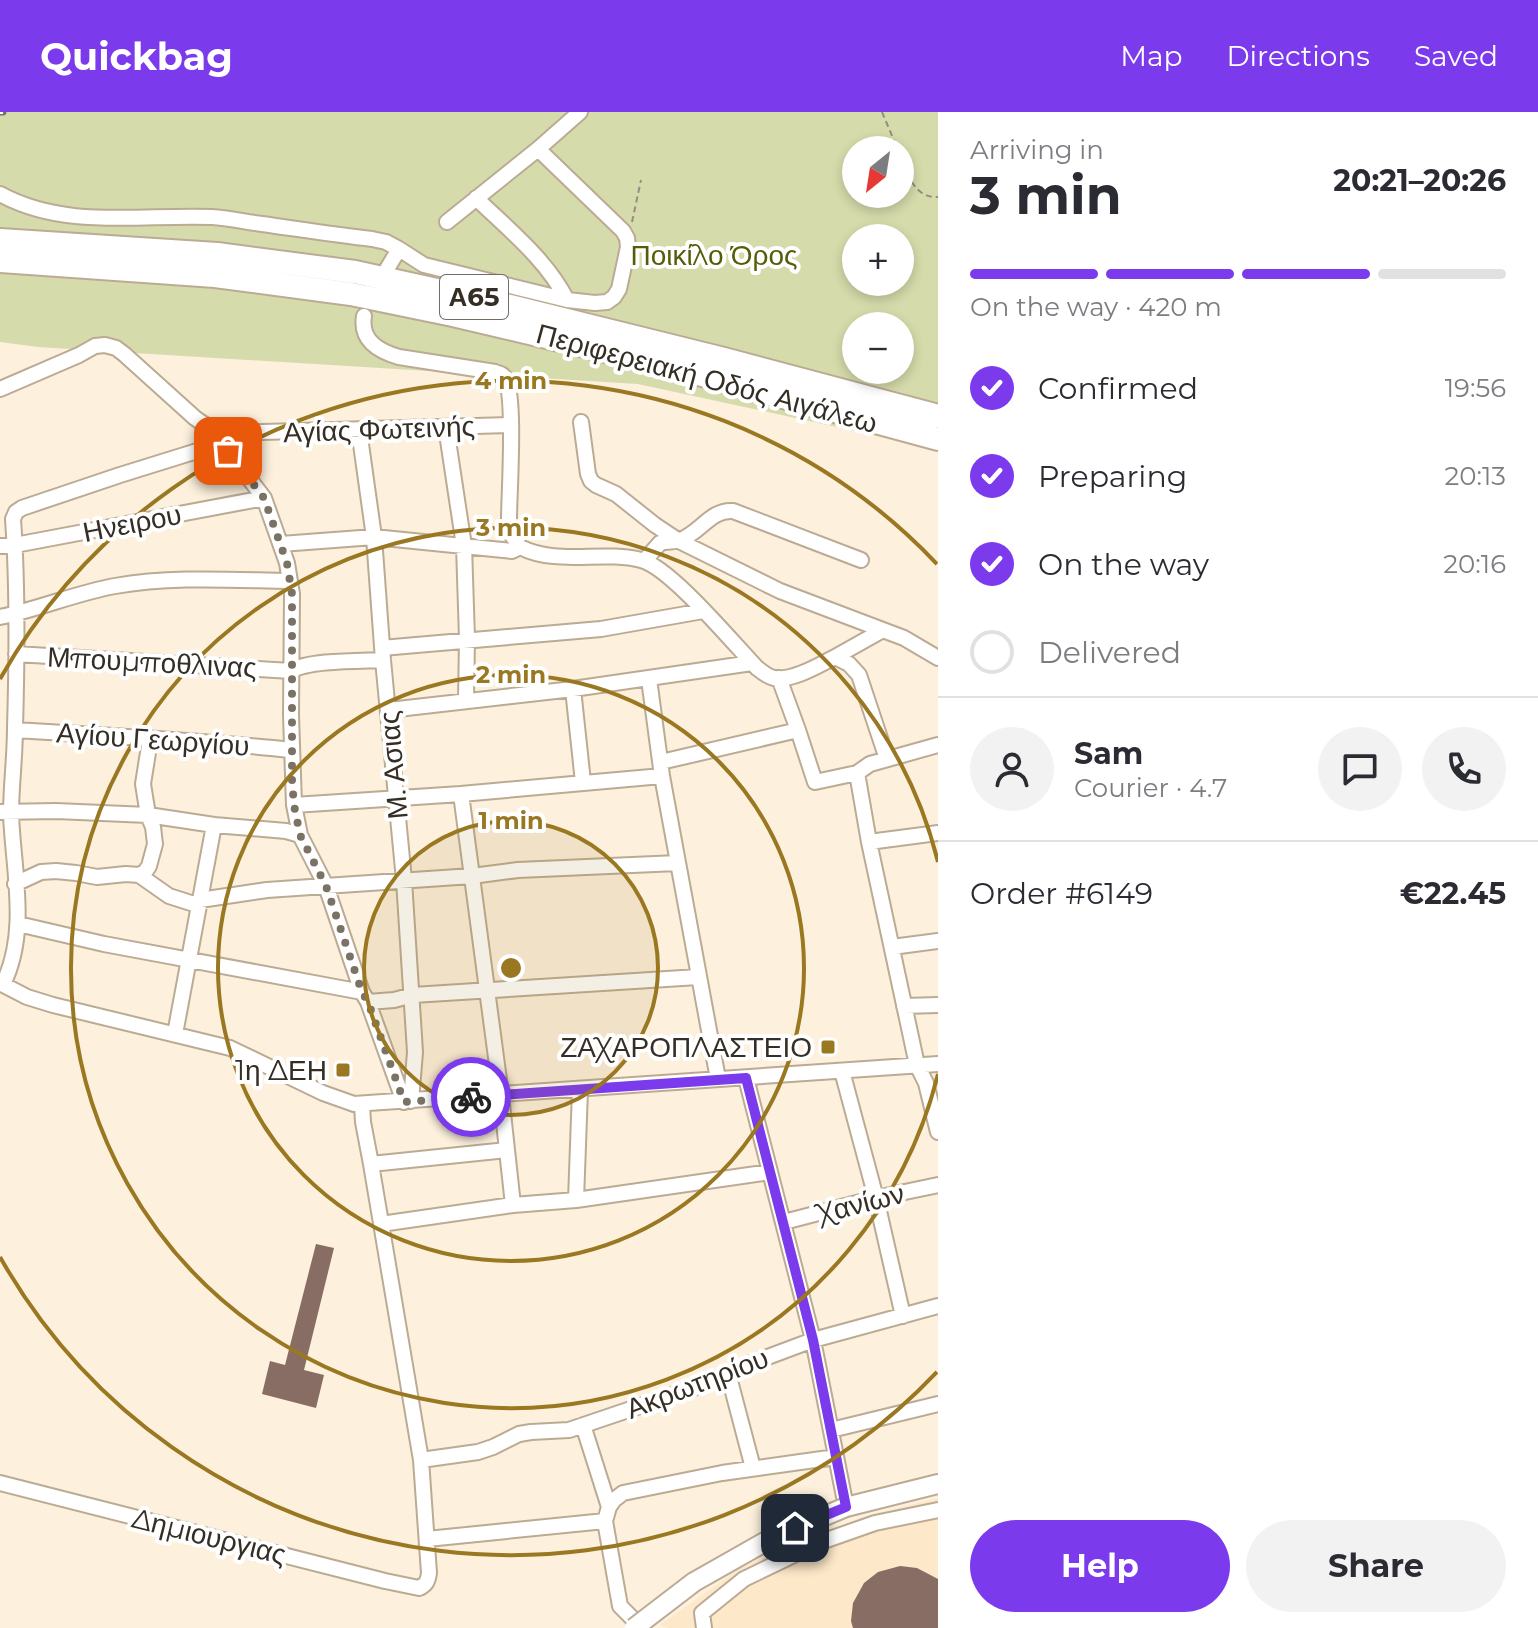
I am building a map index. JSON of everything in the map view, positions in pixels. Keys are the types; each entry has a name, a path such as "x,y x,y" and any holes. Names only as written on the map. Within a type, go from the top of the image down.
{"highway":[{"name":"Περιφερειακή Οδός Αιγάλεω","path":"0,240 217,254 355,272 569,320 938,416"},
{"name":"Περιφερειακή Οδός Αιγάλεω","path":"0,261 215,276 351,294 505,326 651,362 938,439"}],"main road":[{"path":"634,1628 694,1582 770,1539 846,1507 938,1484"}],"street":[{"path":"447,222 580,112"},
{"path":"0,194 58,215 125,219 214,217 372,239 386,242 424,265 567,300 607,302 619,289 627,238 538,149"},
{"path":"476,198 544,264 567,300"},
{"path":"387,269 399,249"},
{"path":"364,316 364,332 370,342 386,353 500,374 506,379 511,425 509,519 511,534 520,547 547,556 645,560 671,578 752,663 771,678 799,674 883,630"},
{"name":"Αγίας Φωτεινής","path":"0,389 95,346 105,345 124,354 195,418 217,431 511,425"},
{"path":"581,422 591,481 616,494 679,541 780,591 883,630 938,658"},
{"path":"446,427 464,546 466,700"},
{"name":"Μ. Ασιας","path":"359,430 374,537 413,995 415,1052 408,1101"},
{"path":"408,1101 365,997 326,886 300,835 294,805 291,750 292,611 289,581 281,544 264,498 228,451 210,447 22,508 13,519 8,545 17,614 15,730 6,812 18,924 16,950 2,984 40,1001 230,1048 345,1102 362,1105 938,1064"},
{"name":"Ηνειρου","path":"8,545 264,498"},
{"path":"645,560 660,543 679,541 725,510 861,560"},
{"path":"281,544 374,537 512,551 520,547"},
{"path":"0,617 113,587 151,581 289,581"},
{"name":"Μπουμποθλινας","path":"16,654 291,671 297,667 467,639 601,629 703,611"},
{"path":"835,657 849,664 859,675 887,759"},
{"path":"389,710 573,689 752,663"},
{"path":"779,678 815,782 857,773 870,764 938,745"},
{"path":"649,679 678,863 718,1079"},
{"path":"573,689 583,782"},
{"name":"Αγίου Γεωργίου","path":"15,730 214,742 291,750"},
{"path":"294,805 583,782 662,769 798,730"},
{"path":"139,875 149,866 155,844 143,784 150,740"},
{"path":"857,773 917,1065 926,1083 938,1132"},
{"path":"461,794 513,1205"},
{"path":"6,812 148,815 300,835"},
{"path":"175,1034 214,825"},
{"path":"869,842 938,833"},
{"path":"15,884 41,872 97,877 139,875 169,896 194,904 200,900 267,890 518,870 678,863"},
{"path":"18,924 365,997 394,1000 413,995 698,977"},
{"path":"892,947 938,941"},
{"path":"904,1006 938,1005"},
{"path":"842,1071 903,1316"},
{"path":"746,1078 813,1340 846,1507"},
{"path":"576,1200 580,1090"},
{"path":"362,1105 421,1460 427,1539 607,1514"},
{"path":"371,1164 507,1150"},
{"path":"381,1224 770,1172"},
{"name":"Χανίων","path":"784,1222 938,1185"},
{"name":"Ακρωτηρίου","path":"421,1460 478,1452 519,1434 569,1430 705,1384 813,1340 938,1306"},
{"path":"728,1373 753,1468"},
{"path":"831,1430 938,1404"},
{"path":"583,1425 607,1514 620,1606 642,1628"},
{"path":"607,1514 614,1500 623,1493 753,1468 836,1457"},
{"name":"Δημιουργιας","path":"0,1483 419,1588 429,1579 427,1539"},
{"path":"704,1628 702,1613 744,1579 821,1542 875,1523 938,1510"}],"path":[{"path":"882,112 892,136"},
{"path":"627,238 641,180"},
{"path":"914,186 922,194 938,197"}],"shaded area":[{"path":"938,1498 938,1628 668,1628 660,1625 739,1569 810,1536 874,1514"}],"green space":[{"name":"Ποικίλο Όρος","path":"0,112 938,112 938,449 638,384 38,347 0,342"}],"building":[{"path":"316,1244 334,1248 304,1370 324,1375 316,1408 262,1394 270,1361 285,1365"},
{"path":"900,1566 917,1568 938,1579 938,1628 853,1628 853,1603 864,1583 878,1572"}],"way so far":[{"path":"228,451 264,498 287,563 292,594 292,780 300,835 326,886 404,1102 471,1097"}],"place":[{"name":"ΖΑΧΑΡΟΠΛΑΣΤΕΙΟ","path":"828,1047"},
{"name":"1η ΔΕΗ","path":"343,1070"}],"route":[{"path":"471,1097 746,1078 813,1340 846,1507 795,1528"}]}
